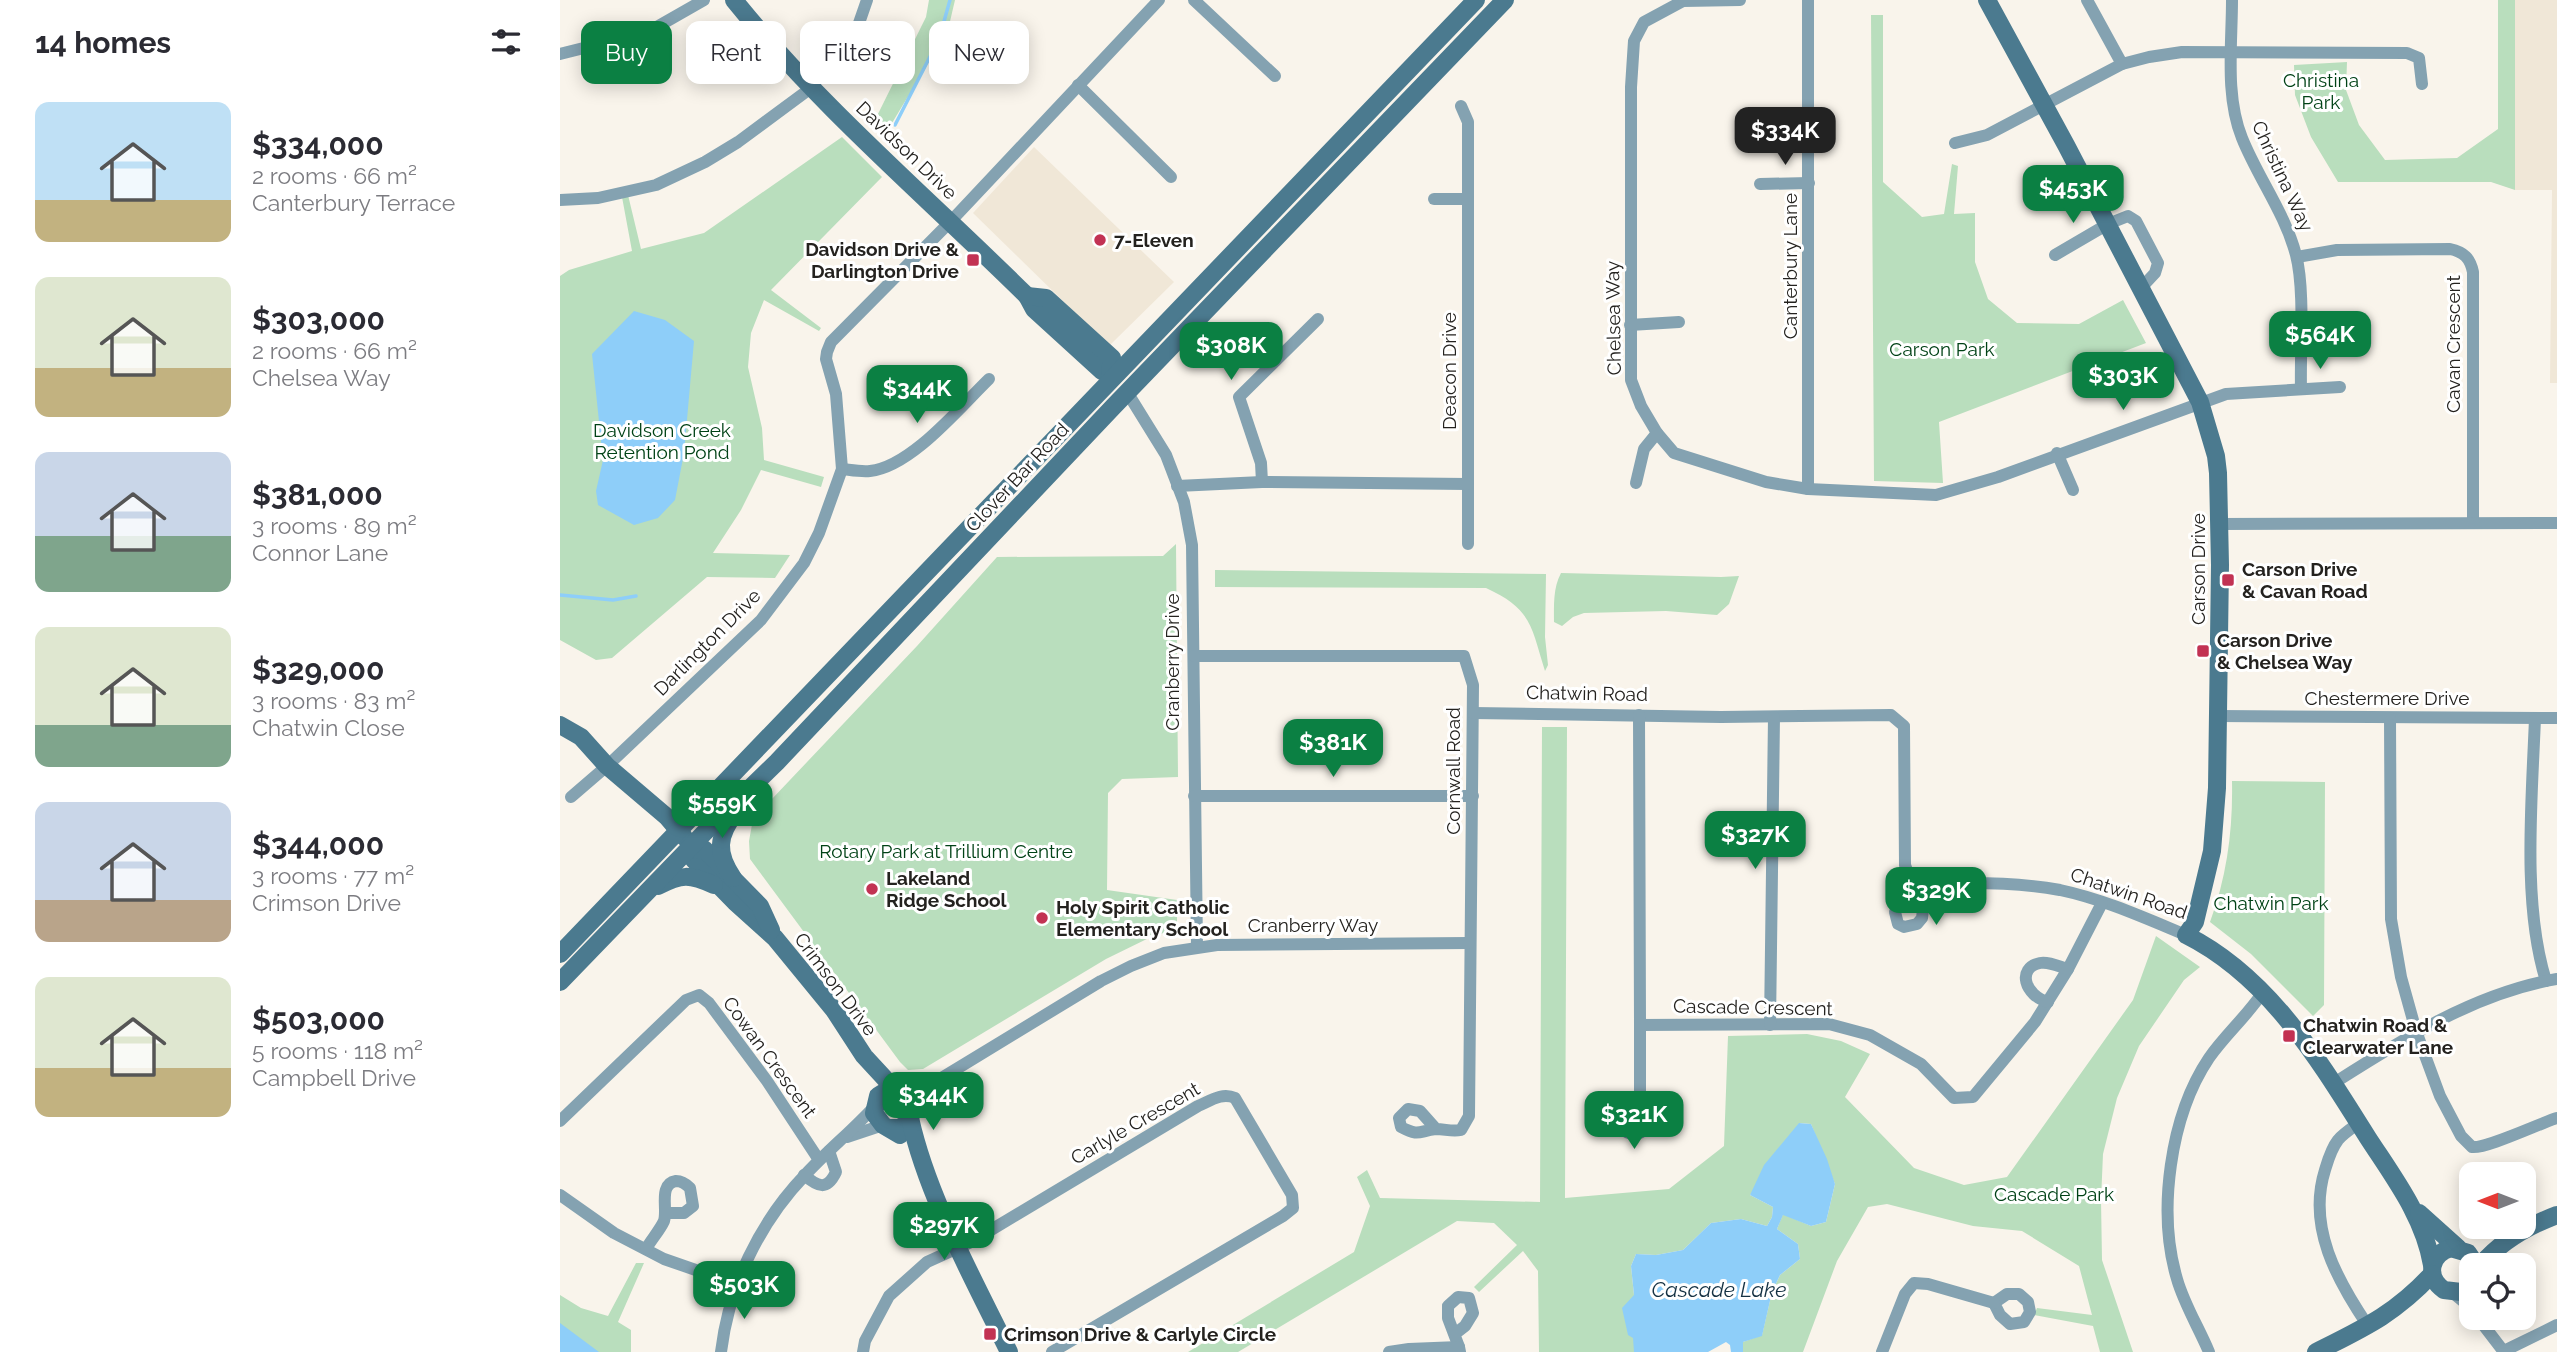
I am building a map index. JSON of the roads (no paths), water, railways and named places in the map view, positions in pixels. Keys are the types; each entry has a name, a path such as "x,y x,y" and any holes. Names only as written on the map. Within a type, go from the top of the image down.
{"street":[{"path":"560,54 648,32 704,0"},
{"name":"Davidson Drive","path":"734,0 811,88 1027,296 1046,298 1112,358 1113,374"},
{"path":"560,200 598,198 656,185 705,162 738,142 811,88 858,26 867,0"},
{"name":"Darlington Drive","path":"571,797 761,620 804,563 819,533 842,469 836,394 827,352 835,337 951,221 1159,0"},
{"path":"1194,0 1275,76"},
{"name":"Clover Bar Road","path":"560,954 1113,374 1476,0"},
{"name":"Clover Bar Road","path":"560,982 777,762 1127,392 1505,0"},
{"name":"Chelsea Way","path":"1740,0 1683,1 1644,22 1634,41 1631,87 1631,380 1641,406 1657,433 1674,453 1766,482 1808,489 1936,495 1998,477 2200,402"},
{"name":"Canterbury Lane","path":"1808,0 1808,489"},
{"name":"Carson Drive","path":"1987,0 2200,402 2217,464 2218,764 2213,851 2195,922 2186,935"},
{"path":"2087,0 2122,64"},
{"name":"Christina Way","path":"2232,0 2232,96 2238,128 2246,149 2286,224 2297,257 2300,277 2301,388"},
{"path":"1955,143 1987,135 2122,64 2166,54 2413,54 2421,62 2422,84"},
{"path":"1078,85 1171,177"},
{"name":"Deacon Drive","path":"1461,106 1468,122 1468,544"},
{"path":"1760,184 1809,183"},
{"path":"1434,199 1468,199"},
{"path":"2055,255 2124,216 2132,218 2157,260 2157,268 2141,288"},
{"name":"Cavan Crescent","path":"2297,257 2337,250 2437,249 2458,251 2468,257 2473,272 2473,522"},
{"path":"1262,482 1261,463 1239,397 1318,319"},
{"path":"1630,325 1679,322"},
{"path":"1113,374 1127,392"},
{"path":"842,469 869,471 901,460 919,447 989,379"},
{"path":"2200,402 2226,394 2340,387"},
{"name":"Cranberry Drive","path":"1127,392 1166,455 1184,502 1192,545 1197,947"},
{"path":"1636,483 1644,449 1657,433"},
{"path":"2057,453 2073,490"},
{"path":"1177,486 1262,482 1468,484"},
{"path":"2219,524 2557,523"},
{"name":"Cornwall Road","path":"1194,656 1464,656 1473,685 1469,1116 1461,1130 1454,1132 1436,1129"},
{"name":"Chatwin Road","path":"1473,713 1774,717 1891,715 1904,726 1905,865 1911,882 2032,886 2061,890 2186,935 2225,959 2263,992 2295,1028 2334,1083 2414,1209 2428,1243 2432,1269"},
{"path":"1639,715 1640,1103"},
{"name":"Chestermere Drive","path":"2218,716 2557,718"},
{"path":"1770,1025 1774,717"},
{"path":"2390,718 2391,919 2401,977 2416,1031 2441,1096 2461,1136 2472,1147 2486,1146 2557,1118"},
{"path":"2334,1083 2416,1031 2485,1000 2551,980 2539,958 2533,916 2535,718"},
{"name":"Crimson Drive","path":"560,725 581,737 607,766 667,817 693,848 694,860 726,883 834,1010 864,1056 888,1082 901,1089"},
{"path":"649,891 674,878 689,875 726,883 721,852 725,828 777,762"},
{"path":"1194,796 1473,796"},
{"path":"1911,882 1895,912 1899,924 1911,928 1922,918 1926,884"},
{"name":"Cascade Crescent","path":"1640,1025 1829,1024 1870,1035 1921,1064 1954,1098 1973,1097 2013,1051 2048,1002 2068,970 2102,903"},
{"name":"Cranberry Way","path":"901,1089 940,1079 1101,981 1164,953 1197,947 1469,943"},
{"path":"2048,1002 2032,995 2026,985 2028,972 2044,962 2068,970"},
{"path":"2209,1352 2177,1279 2169,1231 2168,1191 2177,1135 2196,1080 2210,1057 2263,992"},
{"name":"Cowan Crescent","path":"560,1121 686,1000 699,995 709,1003 767,1081 819,1160"},
{"name":"Crimson Drive","path":"864,1056 875,1103"},
{"name":"Cranberry Way","path":"912,1114 940,1079"},
{"path":"721,1352 736,1284 772,1214 804,1175 846,1137 883,1092 891,1088 901,1089 911,1098 918,1154 1009,1352"},
{"name":"Carlyle Crescent","path":"959,1248 1198,1106 1221,1096 1229,1095 1235,1098 1292,1195 1293,1208 1052,1352"},
{"path":"875,1103 876,1117 918,1154"},
{"path":"846,1137 887,1127 899,1128 912,1114"},
{"path":"2359,1123 2339,1139 2329,1155 2320,1185 2319,1213 2324,1245 2350,1300 2368,1326"},
{"path":"804,1175 814,1184 826,1185 831,1182 836,1172 829,1151"},
{"path":"560,1195 614,1233 664,1259 736,1284"},
{"name":"Chatwin Road","path":"2414,1209 2466,1253"},
{"path":"646,1249 664,1220 665,1213"},
{"path":"2536,1225 2557,1215"},
{"path":"2403,1304 2432,1269 2435,1259 2445,1250 2478,1247 2503,1239"},
{"path":"2491,1253 2510,1239"},
{"path":"863,1352 865,1341 889,1296 927,1262 959,1248"},
{"path":"2432,1269 2438,1286 2459,1299"},
{"path":"1882,1352 1905,1294 1914,1283 1928,1284 1994,1303"},
{"path":"2316,1352 2368,1326 2403,1304 2435,1294 2459,1292"},
{"path":"2488,1330 2504,1351 2557,1325"},
{"path":"1389,1352 1409,1349 1460,1350 1456,1333"}],"water":[{"path":"634,311 665,320 694,341 684,453 675,500 658,518 634,525 598,505 596,491 603,460 592,354"},
{"name":"Cascade Lake","path":"1799,1123 1811,1124 1835,1184 1826,1222 1811,1226 1783,1215 1777,1229 1798,1244 1800,1259 1780,1275 1772,1292 1762,1336 1743,1342 1743,1352 1731,1352 1730,1345 1726,1342 1708,1352 1634,1352 1633,1338 1628,1335 1622,1308 1634,1295 1631,1266 1636,1254 1656,1255 1683,1250 1711,1223 1741,1219 1767,1226 1773,1207 1750,1195 1764,1165"},
{"path":"560,1323 599,1352 560,1352"}],"waterway":[{"path":"895,125 939,39 950,0"},
{"path":"560,595 613,600 636,596"}],"place":[{"name":"7-Eleven","path":"1100,240"},
{"name":"Davidson Drive & Darlington Drive","path":"973,260"},
{"name":"Carson Drive & Cavan Road","path":"2228,580"},
{"name":"Carson Drive & Chelsea Way","path":"2203,651"},
{"name":"Lakeland Ridge School","path":"872,889"},
{"name":"Holy Spirit Catholic Elementary School","path":"1042,918"},
{"name":"Chatwin Road & Clearwater Lane","path":"2289,1036"},
{"name":"Crimson Drive & Carlyle Circle","path":"990,1334"}],"park label":[{"name":"Christina Park","path":"2321,91"},
{"name":"Carson Park","path":"1942,349"},
{"name":"Davidson Creek Retention Pond","path":"662,441"},
{"name":"Rotary Park at Trillium Centre","path":"946,851"},
{"name":"Chatwin Park","path":"2271,903"},
{"name":"Cascade Park","path":"2054,1194"}]}
